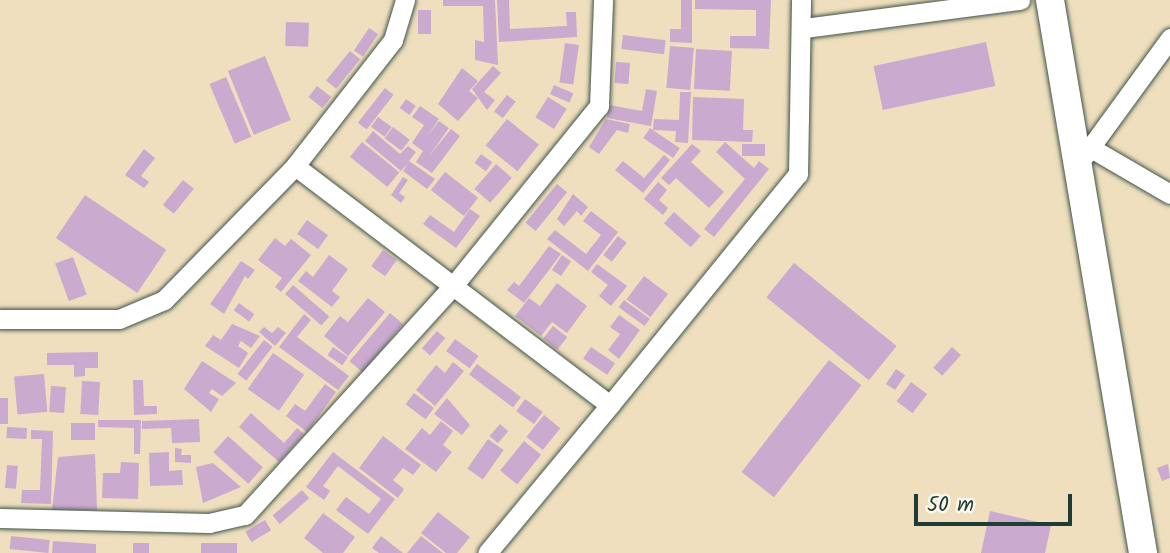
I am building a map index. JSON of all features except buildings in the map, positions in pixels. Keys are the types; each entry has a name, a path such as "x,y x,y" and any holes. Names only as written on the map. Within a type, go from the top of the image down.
{"main road":[{"path":"1050,0 1085,155 1143,553"}],"street":[{"path":"0,319 119,319 164,300 295,166 393,40 405,0"},
{"path":"0,518 209,523 245,515 453,286 599,106 603,0"},
{"path":"487,553 798,174 804,28 801,0"},
{"path":"804,28 1020,0"},
{"path":"1170,38 1085,155 1170,194"},
{"path":"295,166 610,405"}]}
